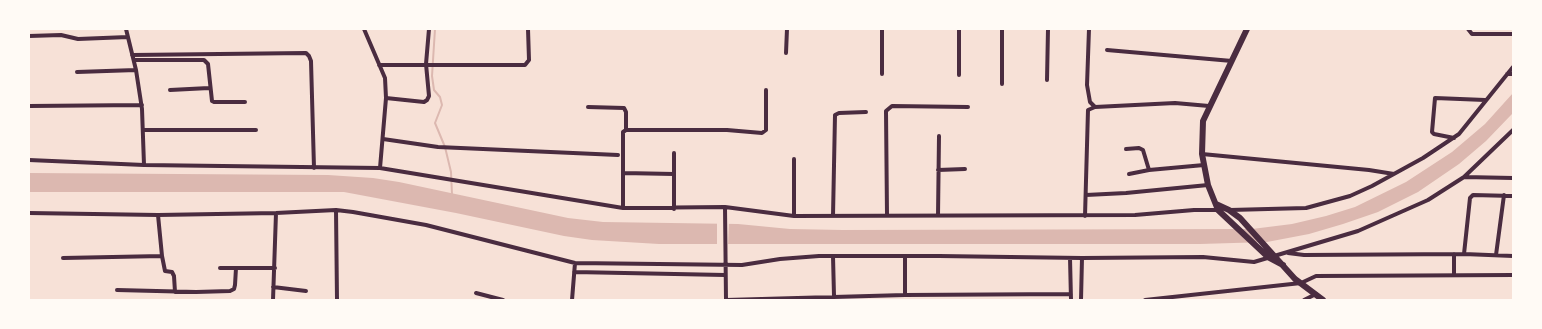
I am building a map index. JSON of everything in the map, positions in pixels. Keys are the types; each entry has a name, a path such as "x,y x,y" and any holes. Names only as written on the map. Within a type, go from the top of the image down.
{"main road":[{"path":"1247,29 1203,121 1202,154 1208,185 1217,207 1270,256 1283,265 1323,300"},
{"path":"1217,207 1229,210 1240,218 1270,256"}],"street":[{"path":"126,29 134,60 142,105 144,165"},
{"path":"364,29 384,75 386,98 380,168"},
{"path":"386,98 424,102 427,100 429,96 429,29"},
{"path":"379,65 525,65 529,60 528,29"},
{"path":"786,53 787,29"},
{"path":"882,29 882,74"},
{"path":"959,29 959,75"},
{"path":"1002,29 1002,84"},
{"path":"1047,80 1048,29"},
{"path":"1089,29 1087,85 1090,102 1095,107"},
{"path":"1468,29 1472,34 1513,34"},
{"path":"29,36 58,35 82,39 128,37"},
{"path":"1107,50 1232,61"},
{"path":"132,55 306,53 310,56 311,61 314,168"},
{"path":"134,60 204,60 208,64 211,99 214,102 245,102"},
{"path":"1229,210 1306,208 1350,196 1394,174 1454,138 1467,125 1485,100 1513,67"},
{"path":"77,72 136,70"},
{"path":"1507,74 1513,74"},
{"path":"170,90 209,88"},
{"path":"626,130 727,130 762,133 766,130 766,90"},
{"path":"1454,138 1434,134 1432,132 1435,98 1485,100"},
{"path":"1085,216 1088,110 1095,107 1175,102 1209,106"},
{"path":"29,106 142,105"},
{"path":"887,215 886,111 892,106 968,107"},
{"path":"588,107 624,108 626,110 626,130 623,134 623,208"},
{"path":"833,216 835,115 839,113 866,112"},
{"path":"143,130 256,130"},
{"path":"29,213 158,215 276,213 336,210 426,225 575,263 742,265 780,259 834,256 1070,258 1203,257 1254,262 1270,256 1346,235 1428,200 1464,177 1513,130"},
{"path":"938,216 939,136"},
{"path":"1506,137 1513,137"},
{"path":"383,139 452,148 618,155"},
{"path":"1126,149 1139,148 1143,150 1149,170"},
{"path":"674,153 674,209"},
{"path":"1202,154 1369,170 1394,174"},
{"path":"29,160 144,165 380,168 442,180 623,208 674,209 725,207 794,216 1135,215 1217,207"},
{"path":"794,160 794,216"},
{"path":"1129,174 1149,170 1204,165"},
{"path":"938,170 965,169"},
{"path":"623,173 674,174"},
{"path":"1464,177 1513,178"},
{"path":"1086,195 1126,193 1208,185"},
{"path":"1464,254 1470,198 1477,194 1513,196"},
{"path":"1496,255 1504,195"},
{"path":"725,207 726,300 834,296 905,295 939,298 1071,294"},
{"path":"336,210 337,300"},
{"path":"273,300 276,213"},
{"path":"158,215 165,271 172,272 174,276 175,292"},
{"path":"1285,252 1304,255 1464,254 1513,256"},
{"path":"1454,254 1454,275"},
{"path":"63,258 162,256"},
{"path":"834,256 834,296"},
{"path":"905,256 905,295"},
{"path":"1070,258 1070,300"},
{"path":"1081,300 1082,258"},
{"path":"572,300 575,263"},
{"path":"220,268 275,268"},
{"path":"117,290 175,292 230,291 234,289 236,268"},
{"path":"574,272 725,276"},
{"path":"1144,300 1301,282 1316,276 1513,275"},
{"path":"273,286 306,291"},
{"path":"476,293 502,300"},
{"path":"1304,300 1316,294"}],"shaded area":[{"path":"1513,93 1513,113 1486,141 1459,164 1418,192 1378,212 1343,224 1309,234 1267,242 1200,244 659,244 592,240 564,236 456,213 344,192 29,192 29,173 328,175 373,178 399,182 568,218 603,222 738,224 790,229 843,230 1252,229 1292,224 1326,216 1355,207 1406,182 1452,152 1485,124"}],"pier":[{"path":"717,222 729,222 728,246 717,246"}],"waterway":[{"path":"435,29 432,76 434,90 440,97 442,105 435,123 445,147 451,172 452,195"}]}
